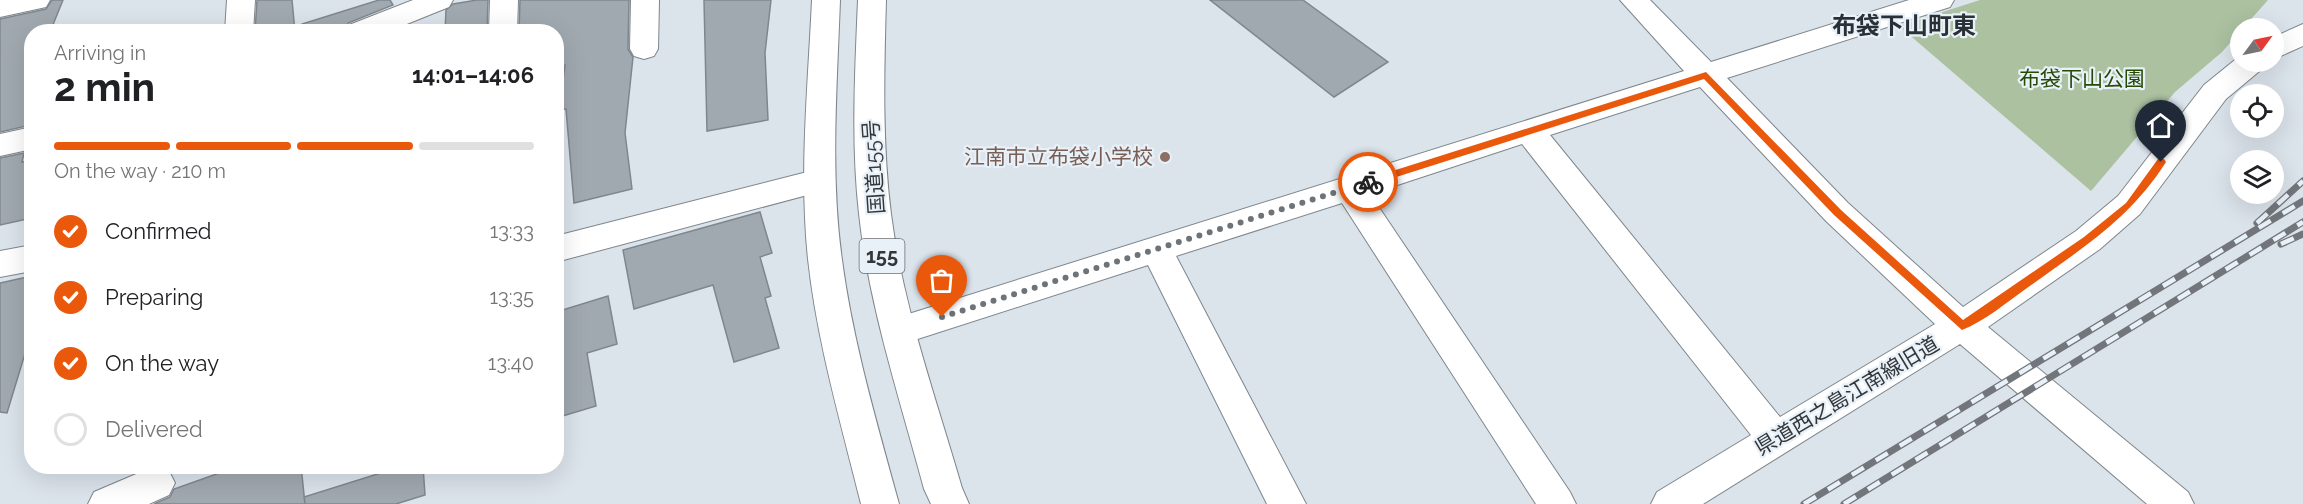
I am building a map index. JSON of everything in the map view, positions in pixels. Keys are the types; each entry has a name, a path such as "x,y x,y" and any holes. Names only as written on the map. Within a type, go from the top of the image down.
{"main road":[{"path":"0,8 36,0"},
{"path":"240,24 241,0"},
{"path":"379,24 439,0"},
{"path":"503,24 504,0"},
{"path":"644,49 645,0"},
{"name":"155","path":"826,0 819,181 825,260 843,363 880,504"},
{"name":"国道155号","path":"872,0 871,155 880,244 899,331 943,489 950,504"},
{"path":"1634,0 1837,212 1962,326 2175,504"},
{"path":"899,331 1706,75 1878,8 1940,0"},
{"path":"2284,44 2303,34"},
{"name":"県道西之島江南線旧道","path":"1670,504 1962,326 2088,240 2129,205 2215,92 2240,72"},
{"path":"1529,131 1776,439"},
{"path":"0,145 24,140"},
{"path":"564,247 819,181"},
{"path":"1349,188 1557,504"},
{"path":"1156,249 1287,504"},
{"path":"0,264 24,260"},
{"path":"107,504 156,484"}],"green space":[{"name":"布袋下山公園","path":"1980,0 2268,0 2252,18 2230,18 2230,43 2175,92 2091,191 1899,26"}],"building":[{"path":"52,0 63,0 53,24 24,24 24,127 0,132 0,19 46,9"},
{"path":"257,0 292,0 294,24 256,24"},
{"path":"379,0 390,0 393,5 347,24 302,24"},
{"path":"488,0 487,24 445,24 446,10 453,4"},
{"path":"520,0 629,0 628,49 633,57 625,133 632,189 574,203 566,109 564,109 564,24 519,24"},
{"path":"704,0 771,0 765,53 768,120 707,131"},
{"path":"1210,0 1303,0 1388,62 1334,97"},
{"path":"24,153 22,162 24,162 24,220 0,225 0,158"},
{"path":"760,212 772,253 760,257 771,296 765,298 779,348 734,362 713,285 634,309 623,250"},
{"path":"24,278 24,357 7,413 0,412 0,283"},
{"path":"608,296 617,344 587,353 596,406 564,416 564,310"},
{"path":"216,474 302,474 305,504 154,504 170,497 174,489"},
{"path":"377,474 424,474 425,495 396,504 305,504 304,497"}],"railway":[{"path":"2257,223 2303,181"},
{"path":"1804,504 2303,201"},
{"path":"1844,504 2303,222"},
{"path":"2281,244 2303,234"}],"way so far":[{"path":"942,317 1368,182"}],"place":[{"name":"江南市立布袋小学校","path":"1165,157"}],"district":[{"name":"布袋下山町東","path":"1904,26"}],"route":[{"path":"1368,182 1706,75 1837,212 1962,326 2088,240 2129,205 2161,162"}]}
